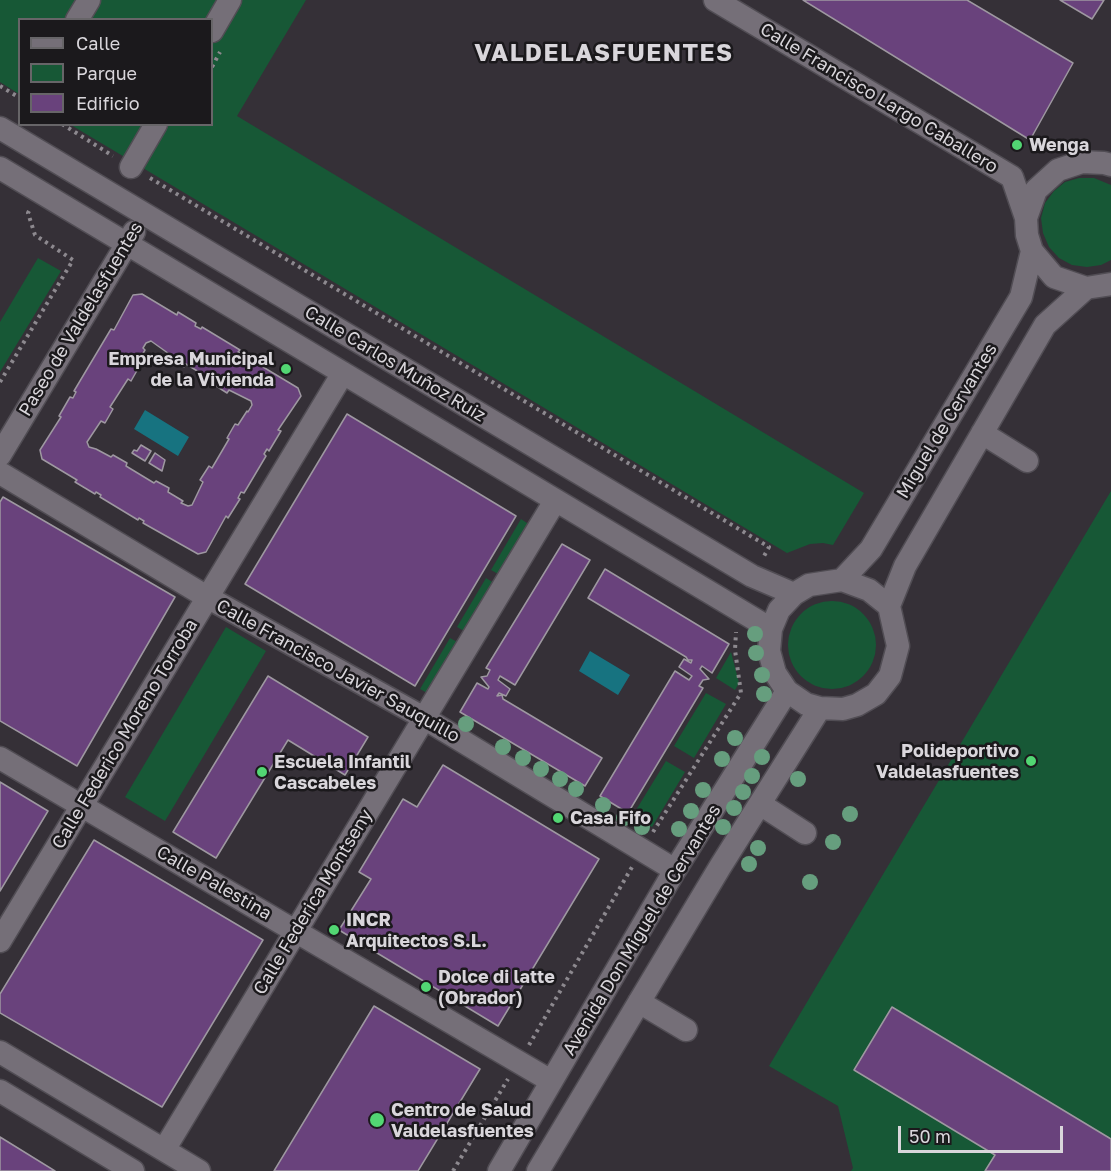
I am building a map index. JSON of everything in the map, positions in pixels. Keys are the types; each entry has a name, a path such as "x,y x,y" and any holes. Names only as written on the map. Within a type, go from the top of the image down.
{"street":[{"path":"78,18 89,0"},
{"path":"213,29 230,0"},
{"name":"Calle Francisco Largo Caballero","path":"715,0 1012,177 1058,170 1082,162 1109,160"},
{"path":"131,167 155,126"},
{"name":"Calle Carlos Muñoz Ruiz","path":"0,128 752,576 794,594"},
{"name":"Calle Carlos Muñoz Ruiz","path":"0,168 771,629"},
{"path":"1026,218 1036,190 1058,170"},
{"name":"Calle Francisco Largo Caballero","path":"1012,177 1026,218 1027,235 1032,252"},
{"name":"Paseo de Valdelasfuentes","path":"0,455 144,215"},
{"path":"1032,252 1054,277 1086,288 1111,284"},
{"name":"Miguel de Cervantes","path":"842,580 871,549 1021,297 1032,252"},
{"name":"Miguel de Cervantes","path":"889,606 905,566 1045,324 1086,288"},
{"name":"Calle Federico Moreno Torroba","path":"0,941 343,374"},
{"path":"982,433 1027,461"},
{"name":"Calle Francisco Javier Sauquillo","path":"0,473 207,597 424,718 675,870"},
{"name":"Calle Federica Montseny","path":"164,1150 555,501"},
{"path":"842,580 868,590 889,606 898,646 890,676 876,694 857,705 843,709 820,708 806,704 787,691 775,673 769,651 771,629 779,610 794,594 809,585 842,580"},
{"name":"Avenida Don Miguel de Cervantes","path":"499,1171 675,870 787,691"},
{"name":"Avenida Don Miguel de Cervantes","path":"538,1171 759,804 820,708"},
{"name":"Calle Palestina","path":"0,758 551,1081"},
{"path":"759,804 805,832"},
{"path":"639,1002 686,1030"},
{"path":"0,1052 199,1171"},
{"path":"0,1091 133,1171"}],"path":[{"path":"0,86 18,97"},
{"path":"65,126 769,548"},
{"path":"0,382 73,260 35,235"}],"green space":[{"path":"0,0 306,0 237,116 864,493 833,545 810,544 787,553 73,126 213,126 213,18 18,18 18,93 0,82"},
{"path":"1079,178 1094,178 1111,185 1111,260 1101,265 1087,267 1072,265 1059,258 1049,247 1043,233 1041,218 1045,203 1065,182"},
{"path":"38,258 61,271 0,372 0,322"},
{"name":"Polideportivo Valdelasfuentes","path":"1111,491 1111,1171 851,1171 853,1168 838,1106 769,1066"},
{"path":"521,519 530,525 500,575 491,570"},
{"path":"486,578 494,583 466,632 457,627"},
{"path":"832,601 849,604 863,614 873,628 876,645 873,662 863,676 849,686 832,689 815,686 801,676 791,662 788,645 791,628 801,614 815,604"},
{"path":"226,627 266,651 165,821 125,797"},
{"path":"450,638 459,643 429,694 420,689"},
{"path":"731,652 739,683 735,690 716,678"},
{"path":"706,693 726,704 694,758 674,746"},
{"path":"666,761 685,772 652,827 633,815"}],"water":[{"path":"145,410 189,437 178,456 134,429"},
{"path":"590,651 630,675 618,695 579,671"}],"building":[{"path":"803,0 967,0 1073,63 1030,140"},
{"path":"1060,0 1104,0 1092,19"},
{"path":"142,294 177,315 178,312 196,323 195,326 201,329 202,327 298,388 301,396 278,430 281,431 269,451 267,449 264,454 266,456 244,493 241,492 238,498 240,499 228,518 226,516 206,552 198,554 143,523 144,521 139,518 138,520 100,497 101,495 75,482 77,480 42,459 40,450 133,295","holes":["151,341 172,356 170,359 184,367 186,364 215,382 213,384 227,393 229,390 251,401 252,405 238,425 235,424 212,468 209,466 200,480 203,482 192,505 188,506 168,492 169,488 156,481 154,483 113,455 111,457 89,447 87,442 101,421 105,423 113,409 110,407 128,379 131,381 139,367 136,365 145,350 143,348 146,343"]},
{"path":"347,414 516,516 415,686 245,584"},
{"path":"141,445 151,451 145,461 132,453 134,450 137,451"},
{"path":"155,453 165,460 162,471 149,463"},
{"path":"3,497 175,597 77,766 0,721 0,502"},
{"path":"562,544 590,560 515,685 500,676 498,680 510,689 506,696 499,693 497,696 502,695 503,699 602,758 585,786 460,712 477,683 488,689 489,687 481,677 487,676 490,670 486,668"},
{"path":"605,569 729,644 712,673 702,666 700,669 709,679 703,680 699,686 703,688 628,813 600,796 675,671 689,680 692,676 679,667 684,659 691,663 692,660 688,660 588,598"},
{"name":"Escuela Infantil Cascabeles","path":"268,676 368,737 345,775 288,740 216,858 173,832"},
{"path":"443,765 599,859 498,1026 339,930 371,879 359,872 403,799 417,807"},
{"path":"0,782 48,811 0,891"},
{"path":"94,840 263,940 162,1107 0,1013 0,994"},
{"name":"Centro de Salud Valdelasfuentes","path":"374,1006 480,1069 418,1171 274,1171"},
{"path":"892,1007 1111,1139 1111,1171 985,1171 995,1155 854,1070"},
{"path":"0,1137 55,1171 0,1171"}],"place":[{"name":"Wenga","path":"1017,145"},
{"name":"Empresa Municipal de la Vivienda","path":"286,369"},
{"name":"Polideportivo Valdelasfuentes","path":"1031,761"},
{"name":"Escuela Infantil Cascabeles","path":"262,772"},
{"name":"Casa Fifo","path":"558,818"},
{"name":"INCR Arquitectos S.L.","path":"334,930"},
{"name":"Dolce di latte (Obrador)","path":"426,987"},
{"name":"Centro de Salud Valdelasfuentes","path":"377,1120"}],"district":[{"name":"VALDELASFUENTES","path":"604,53"}]}
